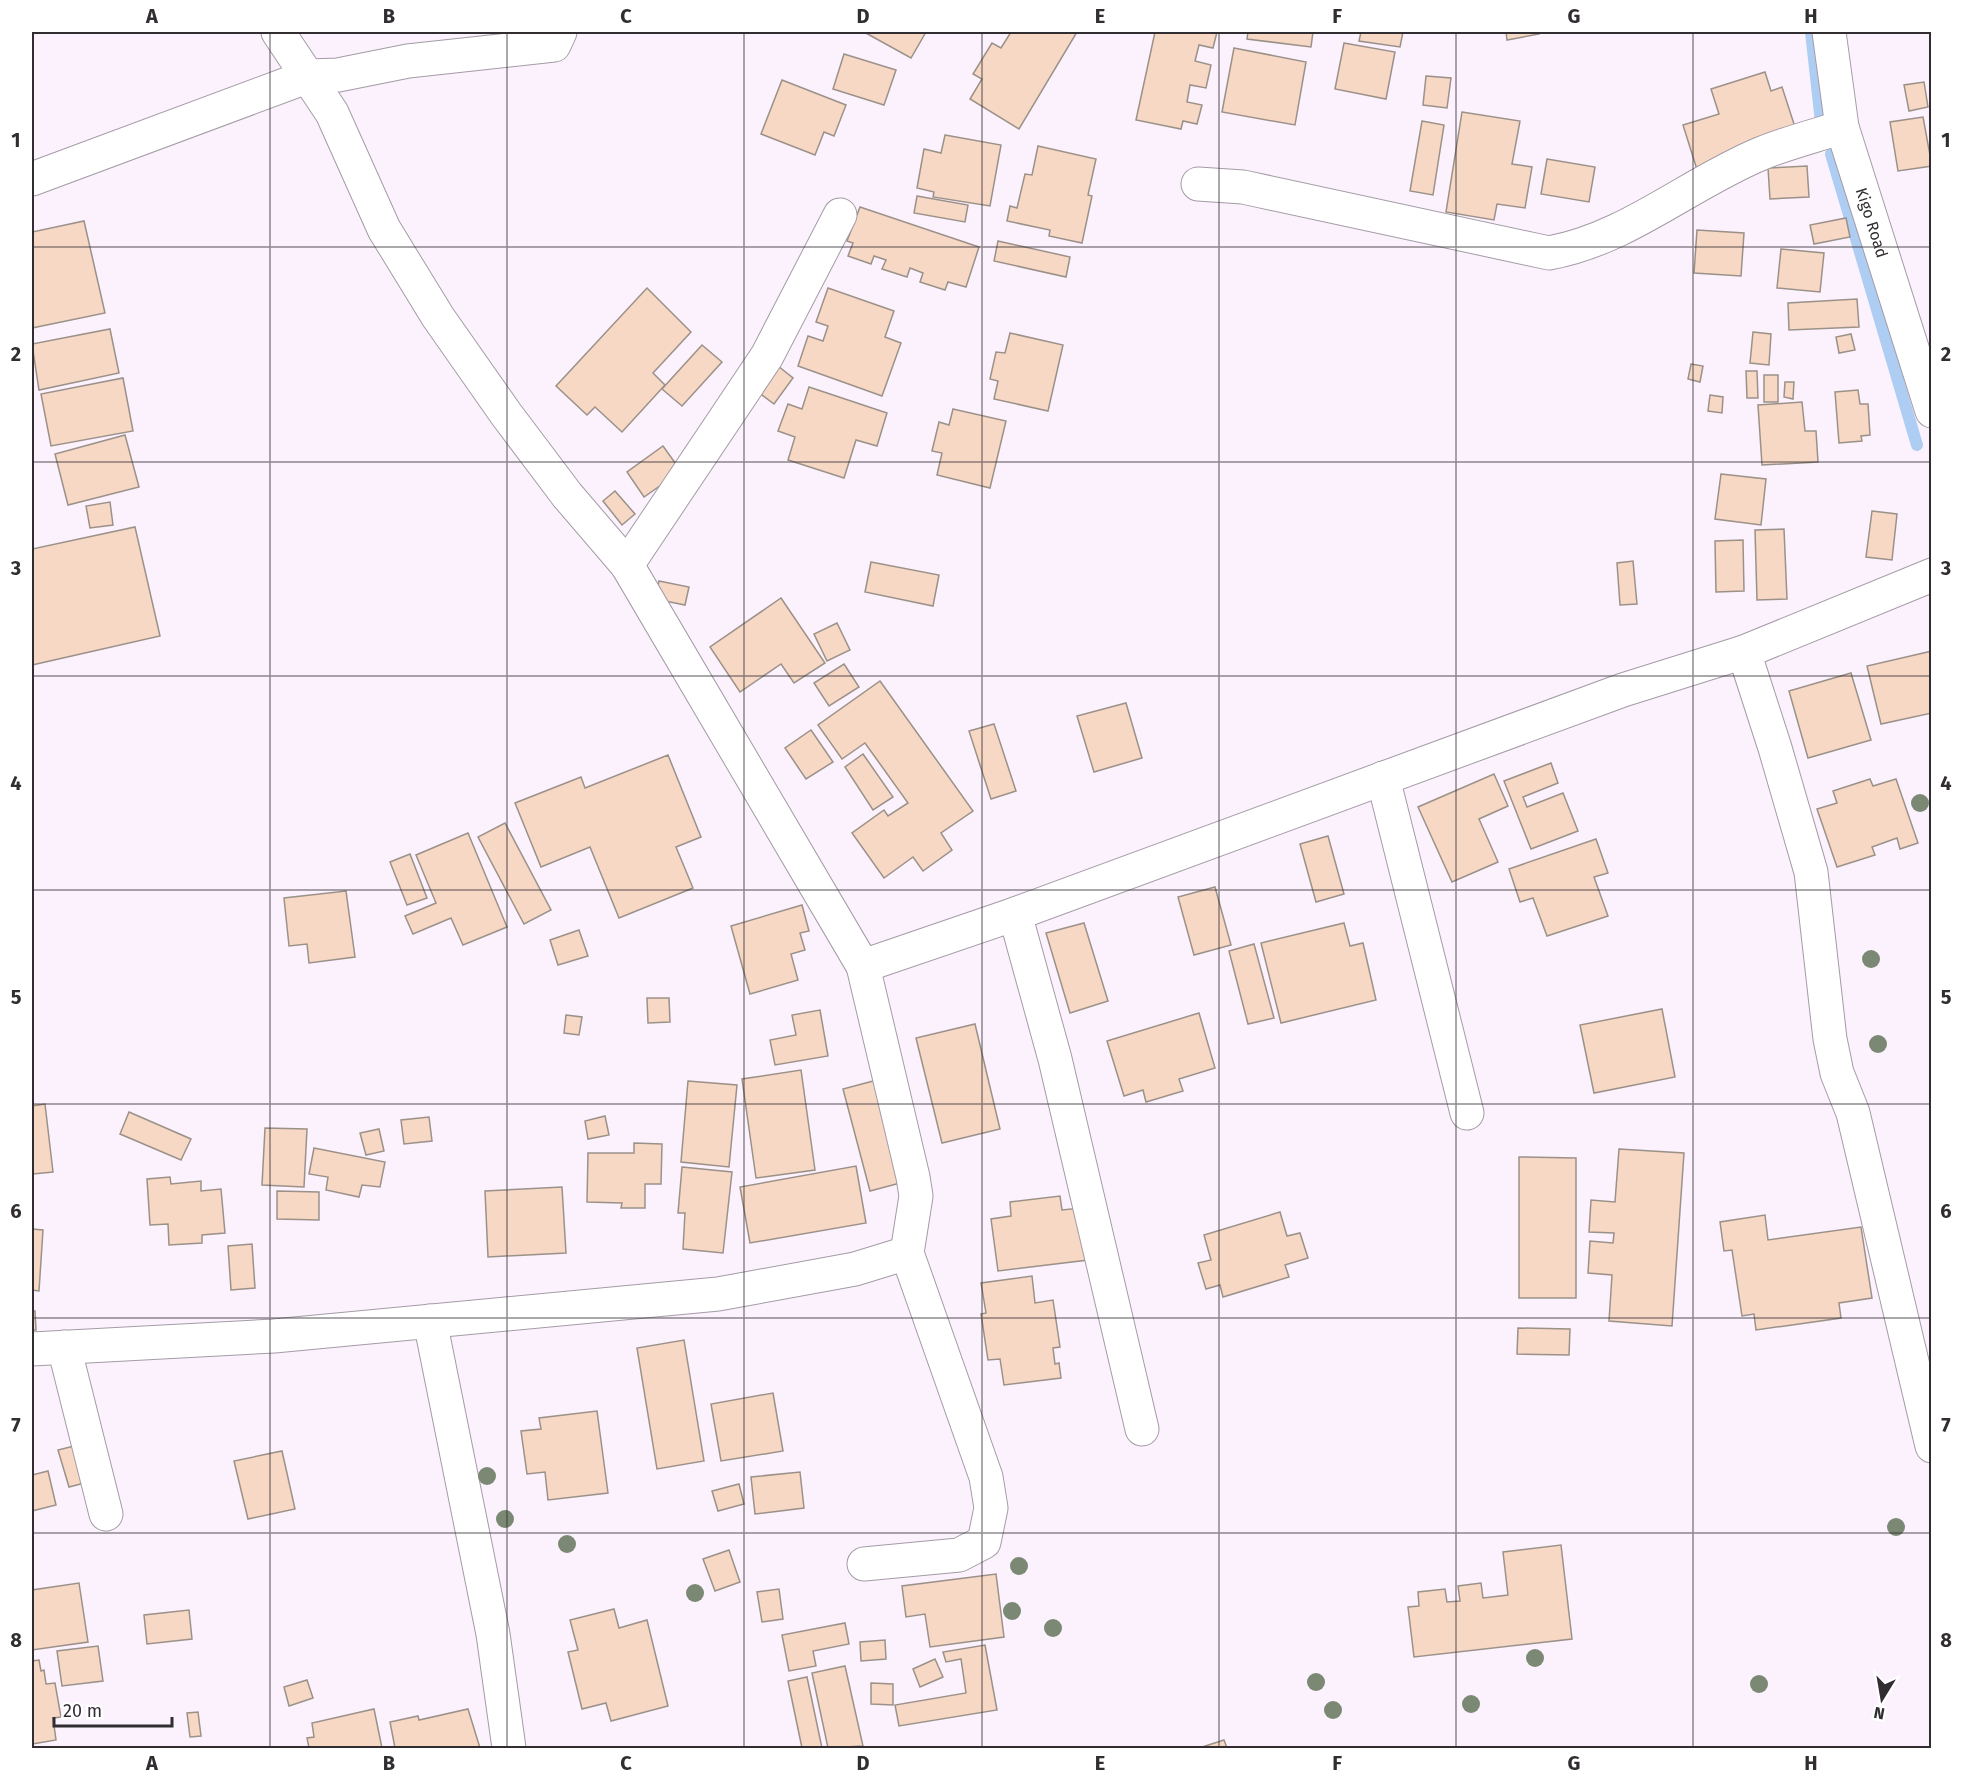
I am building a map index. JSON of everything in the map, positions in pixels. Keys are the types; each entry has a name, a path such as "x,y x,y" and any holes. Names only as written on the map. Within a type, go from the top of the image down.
{"street":[{"path":"278,32 332,113 384,229 438,317 519,432 567,495 627,565 863,966 914,1177 916,1196 907,1253 986,1477 991,1508 984,1542 959,1555 864,1564"},
{"path":"32,179 309,76 338,75 408,61 555,45 560,32"},
{"name":"Kigo Road","path":"1829,32 1842,127 1932,411"},
{"path":"1198,184 1243,188 1549,253 1576,248 1608,235 1759,154 1842,127"},
{"path":"627,565 767,356 840,215"},
{"path":"863,966 1015,914 1623,690 1744,652 1932,575"},
{"path":"1744,652 1811,872 1836,1073 1853,1113 1932,1446"},
{"path":"1383,778 1467,1113"},
{"path":"1015,914 1055,1059 1142,1429"},
{"path":"32,1349 274,1336 718,1294 855,1269 907,1253"},
{"path":"430,1321 493,1635 509,1749"},
{"path":"64,1347 106,1514"}],"building":[{"path":"864,32 926,32 911,58"},
{"path":"1011,32 1077,32 1019,129 970,99 982,79 973,74 992,43 1001,48"},
{"path":"1155,32 1217,32 1213,48 1199,45 1195,61 1211,65 1206,88 1190,85 1187,102 1202,105 1197,124 1183,121 1181,129 1136,120"},
{"path":"1248,32 1313,32 1311,47 1247,39"},
{"path":"1361,32 1403,32 1400,47 1359,41"},
{"path":"1506,32 1538,32 1539,34 1507,40"},
{"path":"1344,43 1395,52 1386,99 1335,89"},
{"path":"1234,48 1306,62 1295,125 1222,112"},
{"path":"844,54 896,70 884,105 833,89"},
{"path":"1765,72 1771,91 1782,87 1795,127 1699,176 1683,125 1719,114 1711,89"},
{"path":"1426,76 1451,78 1447,108 1423,105"},
{"path":"782,80 846,105 834,136 824,132 815,155 761,134"},
{"path":"1924,82 1928,107 1909,111 1904,85"},
{"path":"1462,112 1520,121 1512,164 1532,167 1525,208 1497,204 1494,220 1446,212"},
{"path":"1923,117 1932,166 1898,171 1890,122"},
{"path":"1422,121 1444,125 1433,195 1410,191"},
{"path":"945,135 1001,145 990,206 933,197 934,192 917,188 924,149 941,153"},
{"path":"1038,146 1096,159 1088,195 1092,196 1082,243 1049,236 1050,230 1007,221 1010,206 1017,208 1025,174 1032,175"},
{"path":"1547,159 1595,167 1589,202 1541,194"},
{"path":"1807,166 1809,197 1770,199 1768,168"},
{"path":"917,196 968,205 965,222 914,213"},
{"path":"860,207 979,247 966,287 948,282 945,290 920,282 923,273 910,268 907,277 882,269 886,260 874,256 871,264 848,256 853,243 847,241"},
{"path":"1846,218 1850,237 1814,244 1810,225"},
{"path":"84,221 105,313 32,328 32,232"},
{"path":"1697,230 1744,233 1741,276 1694,273"},
{"path":"998,241 1070,257 1066,277 994,261"},
{"path":"1781,249 1824,253 1820,292 1777,288"},
{"path":"647,288 691,332 653,373 665,385 622,432 595,407 587,415 556,386"},
{"path":"828,288 894,311 885,337 901,343 882,396 798,366 808,336 823,341 828,326 816,322"},
{"path":"1857,299 1859,327 1789,330 1788,303"},
{"path":"110,329 119,373 39,390 32,344"},
{"path":"1753,332 1771,334 1769,365 1750,363"},
{"path":"1010,333 1063,345 1048,411 994,399 998,381 990,379 996,352 1005,353"},
{"path":"1851,334 1855,350 1839,353 1836,337"},
{"path":"702,345 722,362 682,406 662,389"},
{"path":"1691,364 1703,366 1700,382 1688,379"},
{"path":"778,366 793,378 774,404 758,392"},
{"path":"1746,371 1757,371 1758,398 1747,398"},
{"path":"1764,375 1778,375 1778,402 1764,402"},
{"path":"123,378 133,431 51,446 41,394"},
{"path":"1785,382 1794,382 1793,399 1784,397"},
{"path":"809,387 887,413 877,446 856,440 844,478 788,460 795,437 778,431 788,404 802,409"},
{"path":"1858,390 1860,404 1868,404 1870,435 1861,436 1862,441 1839,443 1835,392"},
{"path":"1710,395 1723,397 1722,413 1708,411"},
{"path":"1802,402 1805,431 1816,431 1818,462 1762,465 1758,405"},
{"path":"953,409 1006,421 990,488 937,475 942,453 932,451 939,422 949,425"},
{"path":"125,435 139,487 68,505 55,454"},
{"path":"663,446 681,471 644,497 627,472"},
{"path":"1721,474 1766,479 1761,525 1715,519"},
{"path":"615,491 635,514 622,525 603,501"},
{"path":"110,502 113,525 90,528 86,506"},
{"path":"1872,511 1897,514 1892,560 1866,557"},
{"path":"135,527 160,636 32,665 32,549"},
{"path":"1784,529 1787,599 1757,600 1755,530"},
{"path":"1743,540 1744,591 1716,592 1715,541"},
{"path":"1633,561 1637,604 1620,605 1617,563"},
{"path":"871,562 939,575 933,606 865,592"},
{"path":"659,581 689,587 685,605 655,599"},
{"path":"781,598 825,663 794,683 781,664 740,692 710,647"},
{"path":"837,623 850,650 827,661 814,634"},
{"path":"1932,651 1932,713 1881,724 1867,666"},
{"path":"844,664 859,687 829,706 814,683"},
{"path":"1851,673 1871,740 1808,758 1789,691"},
{"path":"880,681 973,811 941,833 952,850 923,871 913,857 884,878 852,833 884,810 888,816 908,803 865,743 842,759 818,725"},
{"path":"1126,703 1142,758 1094,772 1077,716"},
{"path":"994,724 1016,791 991,799 969,731"},
{"path":"811,730 833,762 806,779 785,748"},
{"path":"863,754 893,797 873,810 845,767"},
{"path":"668,755 701,837 676,847 693,888 619,918 590,847 541,867 515,803 581,777 585,788"},
{"path":"1551,763 1558,783 1523,797 1527,807 1563,793 1578,831 1531,849 1504,781"},
{"path":"1494,774 1508,806 1479,819 1498,862 1452,882 1418,807"},
{"path":"1870,779 1873,786 1896,779 1918,843 1900,849 1897,838 1872,847 1875,855 1837,867 1817,809 1837,803 1833,791"},
{"path":"505,823 551,910 524,924 478,837"},
{"path":"468,833 507,927 463,945 451,918 413,934 405,916 436,903 416,855"},
{"path":"1328,836 1344,894 1316,902 1300,844"},
{"path":"1596,839 1608,873 1594,877 1608,916 1547,936 1533,898 1520,902 1509,869"},
{"path":"410,854 427,898 407,905 390,862"},
{"path":"1215,887 1231,945 1194,955 1178,897"},
{"path":"346,891 355,957 309,963 307,944 289,946 284,898"},
{"path":"802,905 809,931 800,933 805,950 791,954 798,980 750,994 731,926"},
{"path":"1084,923 1108,1001 1070,1013 1046,933"},
{"path":"1344,923 1350,946 1363,943 1376,1000 1281,1023 1261,943"},
{"path":"579,930 588,956 558,965 550,940"},
{"path":"1254,944 1274,1018 1248,1024 1229,951"},
{"path":"647,998 669,998 670,1022 648,1023"},
{"path":"1662,1009 1675,1077 1594,1093 1580,1025"},
{"path":"820,1010 828,1056 775,1065 770,1040 796,1035 792,1015"},
{"path":"1199,1013 1215,1068 1179,1079 1183,1091 1146,1102 1143,1090 1124,1096 1107,1041"},
{"path":"566,1015 582,1017 579,1035 564,1033"},
{"path":"975,1024 1000,1129 942,1143 916,1038"},
{"path":"801,1070 815,1170 756,1178 742,1079"},
{"path":"877,1080 904,1182 870,1191 843,1089"},
{"path":"688,1081 737,1085 729,1167 681,1162"},
{"path":"45,1104 53,1172 33,1174 32,1106"},
{"path":"129,1112 191,1139 181,1160 120,1134"},
{"path":"605,1116 609,1135 588,1139 585,1121"},
{"path":"429,1117 432,1141 404,1144 401,1120"},
{"path":"265,1128 307,1129 304,1187 262,1185"},
{"path":"379,1129 384,1151 366,1155 360,1133"},
{"path":"634,1143 662,1144 661,1184 645,1184 645,1208 621,1208 622,1203 587,1202 588,1153 634,1153"},
{"path":"314,1148 385,1162 380,1187 362,1185 359,1197 326,1190 328,1177 309,1174"},
{"path":"1619,1149 1684,1153 1672,1326 1609,1321 1612,1275 1588,1273 1590,1241 1613,1243 1614,1233 1589,1232 1591,1200 1615,1202"},
{"path":"1519,1157 1576,1158 1576,1298 1519,1298"},
{"path":"856,1166 866,1223 750,1243 740,1187"},
{"path":"682,1167 732,1172 723,1253 683,1249 685,1213 678,1213"},
{"path":"170,1177 171,1184 201,1181 201,1191 221,1189 225,1233 202,1235 202,1243 169,1245 168,1224 150,1225 147,1179"},
{"path":"562,1187 566,1253 488,1257 485,1191"},
{"path":"277,1191 319,1192 319,1220 277,1219"},
{"path":"1060,1196 1062,1210 1081,1208 1088,1260 998,1271 991,1219 1011,1216 1010,1202"},
{"path":"1280,1212 1287,1236 1300,1233 1308,1258 1285,1265 1289,1277 1223,1297 1220,1285 1206,1289 1198,1263 1211,1260 1204,1235"},
{"path":"1765,1215 1768,1240 1861,1227 1872,1298 1839,1303 1841,1318 1756,1330 1754,1314 1742,1316 1732,1250 1724,1251 1720,1222"},
{"path":"32,1229 43,1230 39,1291 32,1290"},
{"path":"252,1244 255,1288 231,1290 228,1246"},
{"path":"1032,1276 1035,1303 1053,1300 1060,1347 1053,1348 1055,1364 1059,1363 1061,1378 1004,1385 1000,1359 988,1360 981,1314 986,1313 981,1283"},
{"path":"32,1311 35,1311 36,1330 32,1330"},
{"path":"1518,1328 1570,1329 1569,1355 1517,1354"},
{"path":"684,1340 704,1461 657,1469 637,1348"},
{"path":"773,1393 783,1451 721,1461 711,1404"},
{"path":"597,1411 608,1493 548,1500 545,1472 527,1474 521,1431 541,1429 539,1418"},
{"path":"82,1444 92,1481 69,1487 58,1450"},
{"path":"282,1451 295,1509 248,1519 234,1461"},
{"path":"48,1471 56,1505 32,1511 32,1475"},
{"path":"800,1472 804,1508 755,1514 751,1477"},
{"path":"739,1484 744,1504 718,1511 712,1491"},
{"path":"1561,1545 1572,1639 1414,1657 1408,1607 1419,1606 1418,1592 1445,1589 1447,1602 1460,1601 1458,1586 1481,1583 1483,1598 1508,1595 1503,1552"},
{"path":"729,1550 740,1582 715,1591 703,1559"},
{"path":"996,1574 1004,1637 930,1647 925,1614 906,1617 902,1586"},
{"path":"79,1583 88,1642 32,1650 32,1590"},
{"path":"779,1589 783,1619 762,1622 757,1592"},
{"path":"614,1609 619,1628 647,1620 668,1706 611,1721 606,1703 582,1709 568,1652 578,1650 570,1620"},
{"path":"189,1610 192,1639 147,1644 144,1615"},
{"path":"845,1623 849,1644 813,1651 816,1666 789,1671 782,1635"},
{"path":"885,1640 886,1659 861,1661 860,1642"},
{"path":"985,1645 997,1710 899,1726 895,1705 966,1693 961,1659 946,1662 943,1652"},
{"path":"98,1646 103,1681 62,1686 57,1651"},
{"path":"935,1659 943,1677 920,1687 913,1669"},
{"path":"39,1660 41,1671 44,1670 46,1684 55,1683 61,1717 53,1718 56,1740 32,1744 32,1661"},
{"path":"845,1666 863,1746 828,1748 812,1673"},
{"path":"807,1677 822,1748 802,1748 788,1681"},
{"path":"307,1680 313,1698 289,1706 284,1687"},
{"path":"871,1683 893,1684 893,1705 871,1704"},
{"path":"374,1709 382,1748 309,1748 307,1738 314,1737 312,1723"},
{"path":"468,1709 480,1748 395,1748 390,1722 418,1716 419,1720"},
{"path":"198,1712 201,1736 190,1737 187,1713"},
{"path":"1224,1740 1227,1748 1199,1748"}],"waterway":[{"path":"1811,32 1821,122"},
{"path":"1831,154 1917,445"}]}
